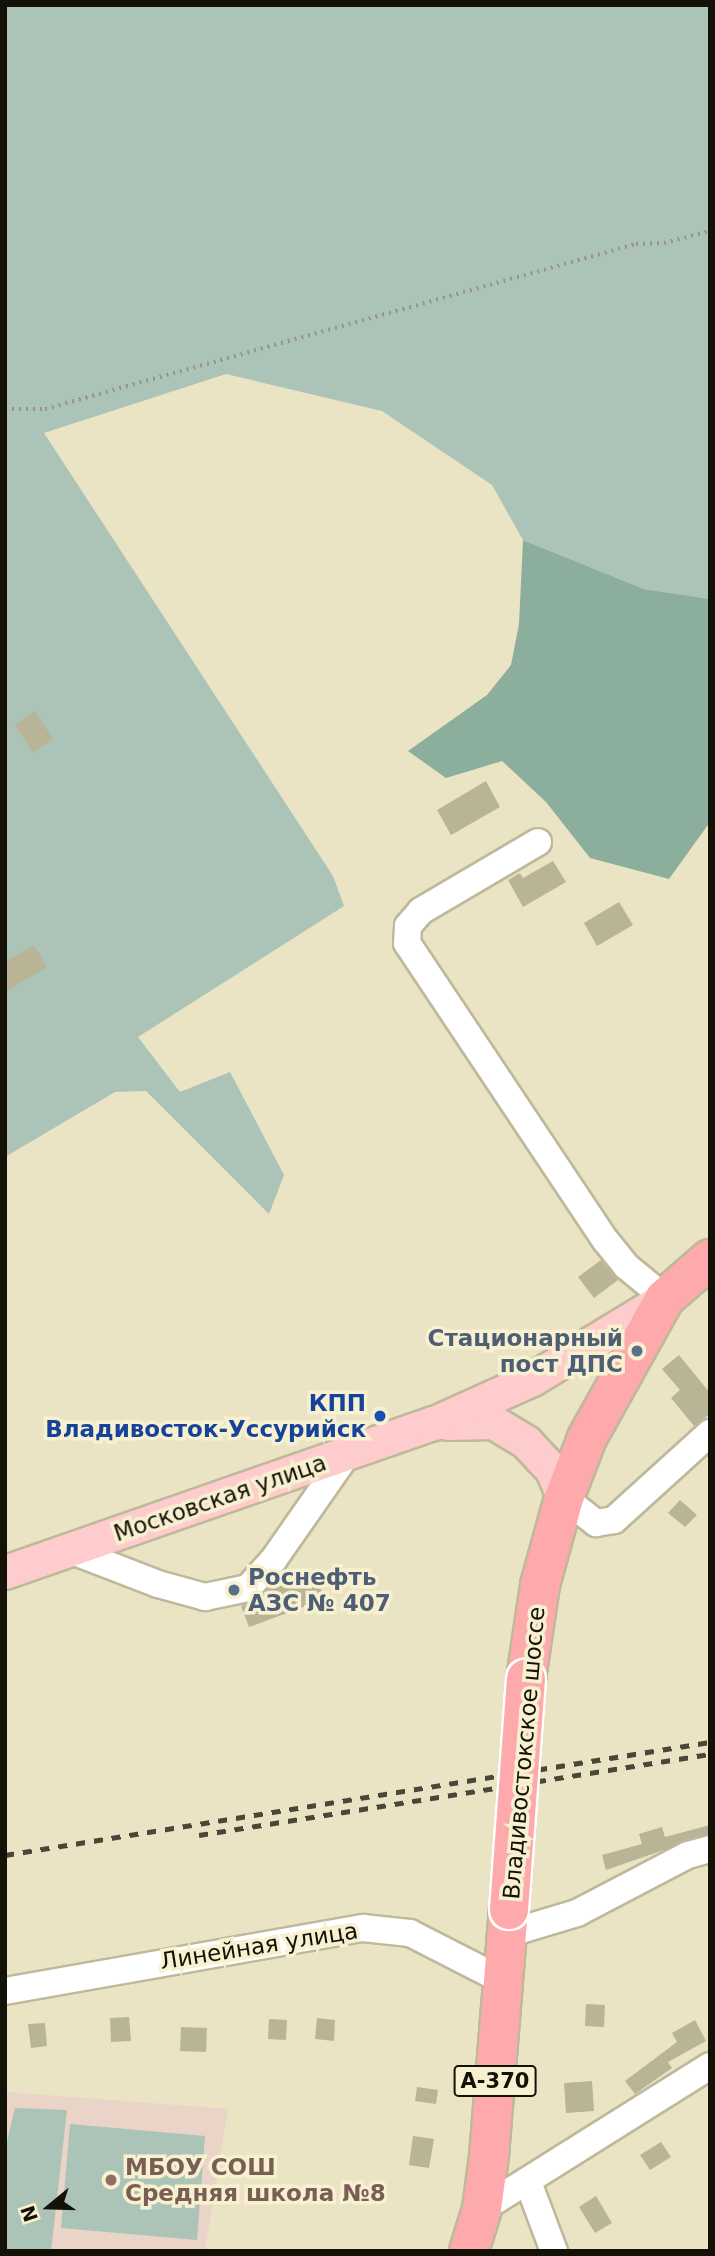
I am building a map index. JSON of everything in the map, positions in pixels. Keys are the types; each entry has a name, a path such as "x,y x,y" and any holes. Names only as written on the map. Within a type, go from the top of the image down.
{"highway":[{"name":"Владивостокское шоссе","path":"469,2251 482,2209 508,1922 526,1679 540,1585 564,1498 587,1438 665,1298 710,1259"}],"main road":[{"name":"Московская улица","path":"5,1572 434,1423 532,1379 665,1298"},
{"name":"Московская улица","path":"434,1423 493,1422 526,1442 552,1471 564,1498"}],"street":[{"path":"538,842 421,911 408,926 407,943 606,1241 626,1266 665,1298"},
{"path":"564,1498 596,1523 614,1520 710,1433"},
{"path":"70,1550 205,1597 248,1588 274,1559 348,1453"},
{"path":"508,1922 577,1913 688,1854 710,1849"},
{"name":"Линейная улица","path":"5,1992 363,1928 410,1933 503,1981"},
{"path":"482,2209 710,2066"},
{"path":"528,2182 554,2251"}],"path":[{"path":"5,409 45,409 636,244 664,243 710,231"}],"shaded area":[{"name":"МБОУ СОШ Средняя школа №8","path":"6,2092 228,2109 205,2251 5,2251"}],"green space":[{"path":"5,5 710,5 710,599 644,589 523,540 492,485 382,411 226,374 44,433 333,876 344,906 138,1037 180,1092 230,1072 284,1175 269,1214 146,1091 115,1092 5,1157"},
{"path":"523,540 644,589 710,599 710,822 669,879 590,858 546,802 502,761 446,778 408,751 487,695 511,665 519,624"},
{"path":"15,2108 67,2110 51,2251 5,2251 5,2149"},
{"path":"70,2124 205,2136 197,2240 61,2228"}],"building":[{"path":"35,711 53,739 33,753 15,725"},
{"path":"486,781 500,807 451,835 437,810"},
{"path":"553,861 566,882 523,907 508,880 520,873 523,878"},
{"path":"619,902 633,925 597,946 584,923"},
{"path":"34,945 47,967 5,992 5,962"},
{"path":"601,1260 618,1280 594,1298 578,1277"},
{"path":"679,1355 710,1393 710,1414 694,1426 671,1398 680,1390 662,1369"},
{"path":"680,1500 697,1515 685,1527 668,1513"},
{"path":"312,1569 325,1599 249,1627 241,1606 259,1599 275,1582"},
{"path":"710,1825 710,1834 606,1870 602,1855 642,1844 639,1834 662,1827 665,1837"},
{"path":"586,2004 605,2005 604,2027 585,2026"},
{"path":"129,2017 131,2041 111,2042 110,2018"},
{"path":"317,2018 335,2020 334,2041 315,2039"},
{"path":"269,2019 287,2020 286,2040 268,2039"},
{"path":"695,2020 706,2041 668,2062 672,2068 635,2094 625,2081 677,2042 672,2033"},
{"path":"45,2023 47,2046 31,2048 28,2024"},
{"path":"181,2027 207,2028 206,2052 180,2051"},
{"path":"592,2081 594,2111 566,2113 564,2083"},
{"path":"417,2087 438,2090 436,2104 415,2101"},
{"path":"413,2136 434,2139 429,2168 409,2165"},
{"path":"661,2142 671,2157 650,2170 640,2155"},
{"path":"596,2196 612,2223 595,2233 579,2207"}],"railway":[{"path":"5,1855 710,1742"},
{"path":"199,1835 710,1754"}],"place":[{"name":"Стационарный пост ДПС","path":"637,1351"},
{"name":"КПП Владивосток-Уссурийск","path":"380,1416"},
{"name":"Роснефть АЗС № 407","path":"234,1590"},
{"name":"МБОУ СОШ Средняя школа №8","path":"111,2180"}]}
